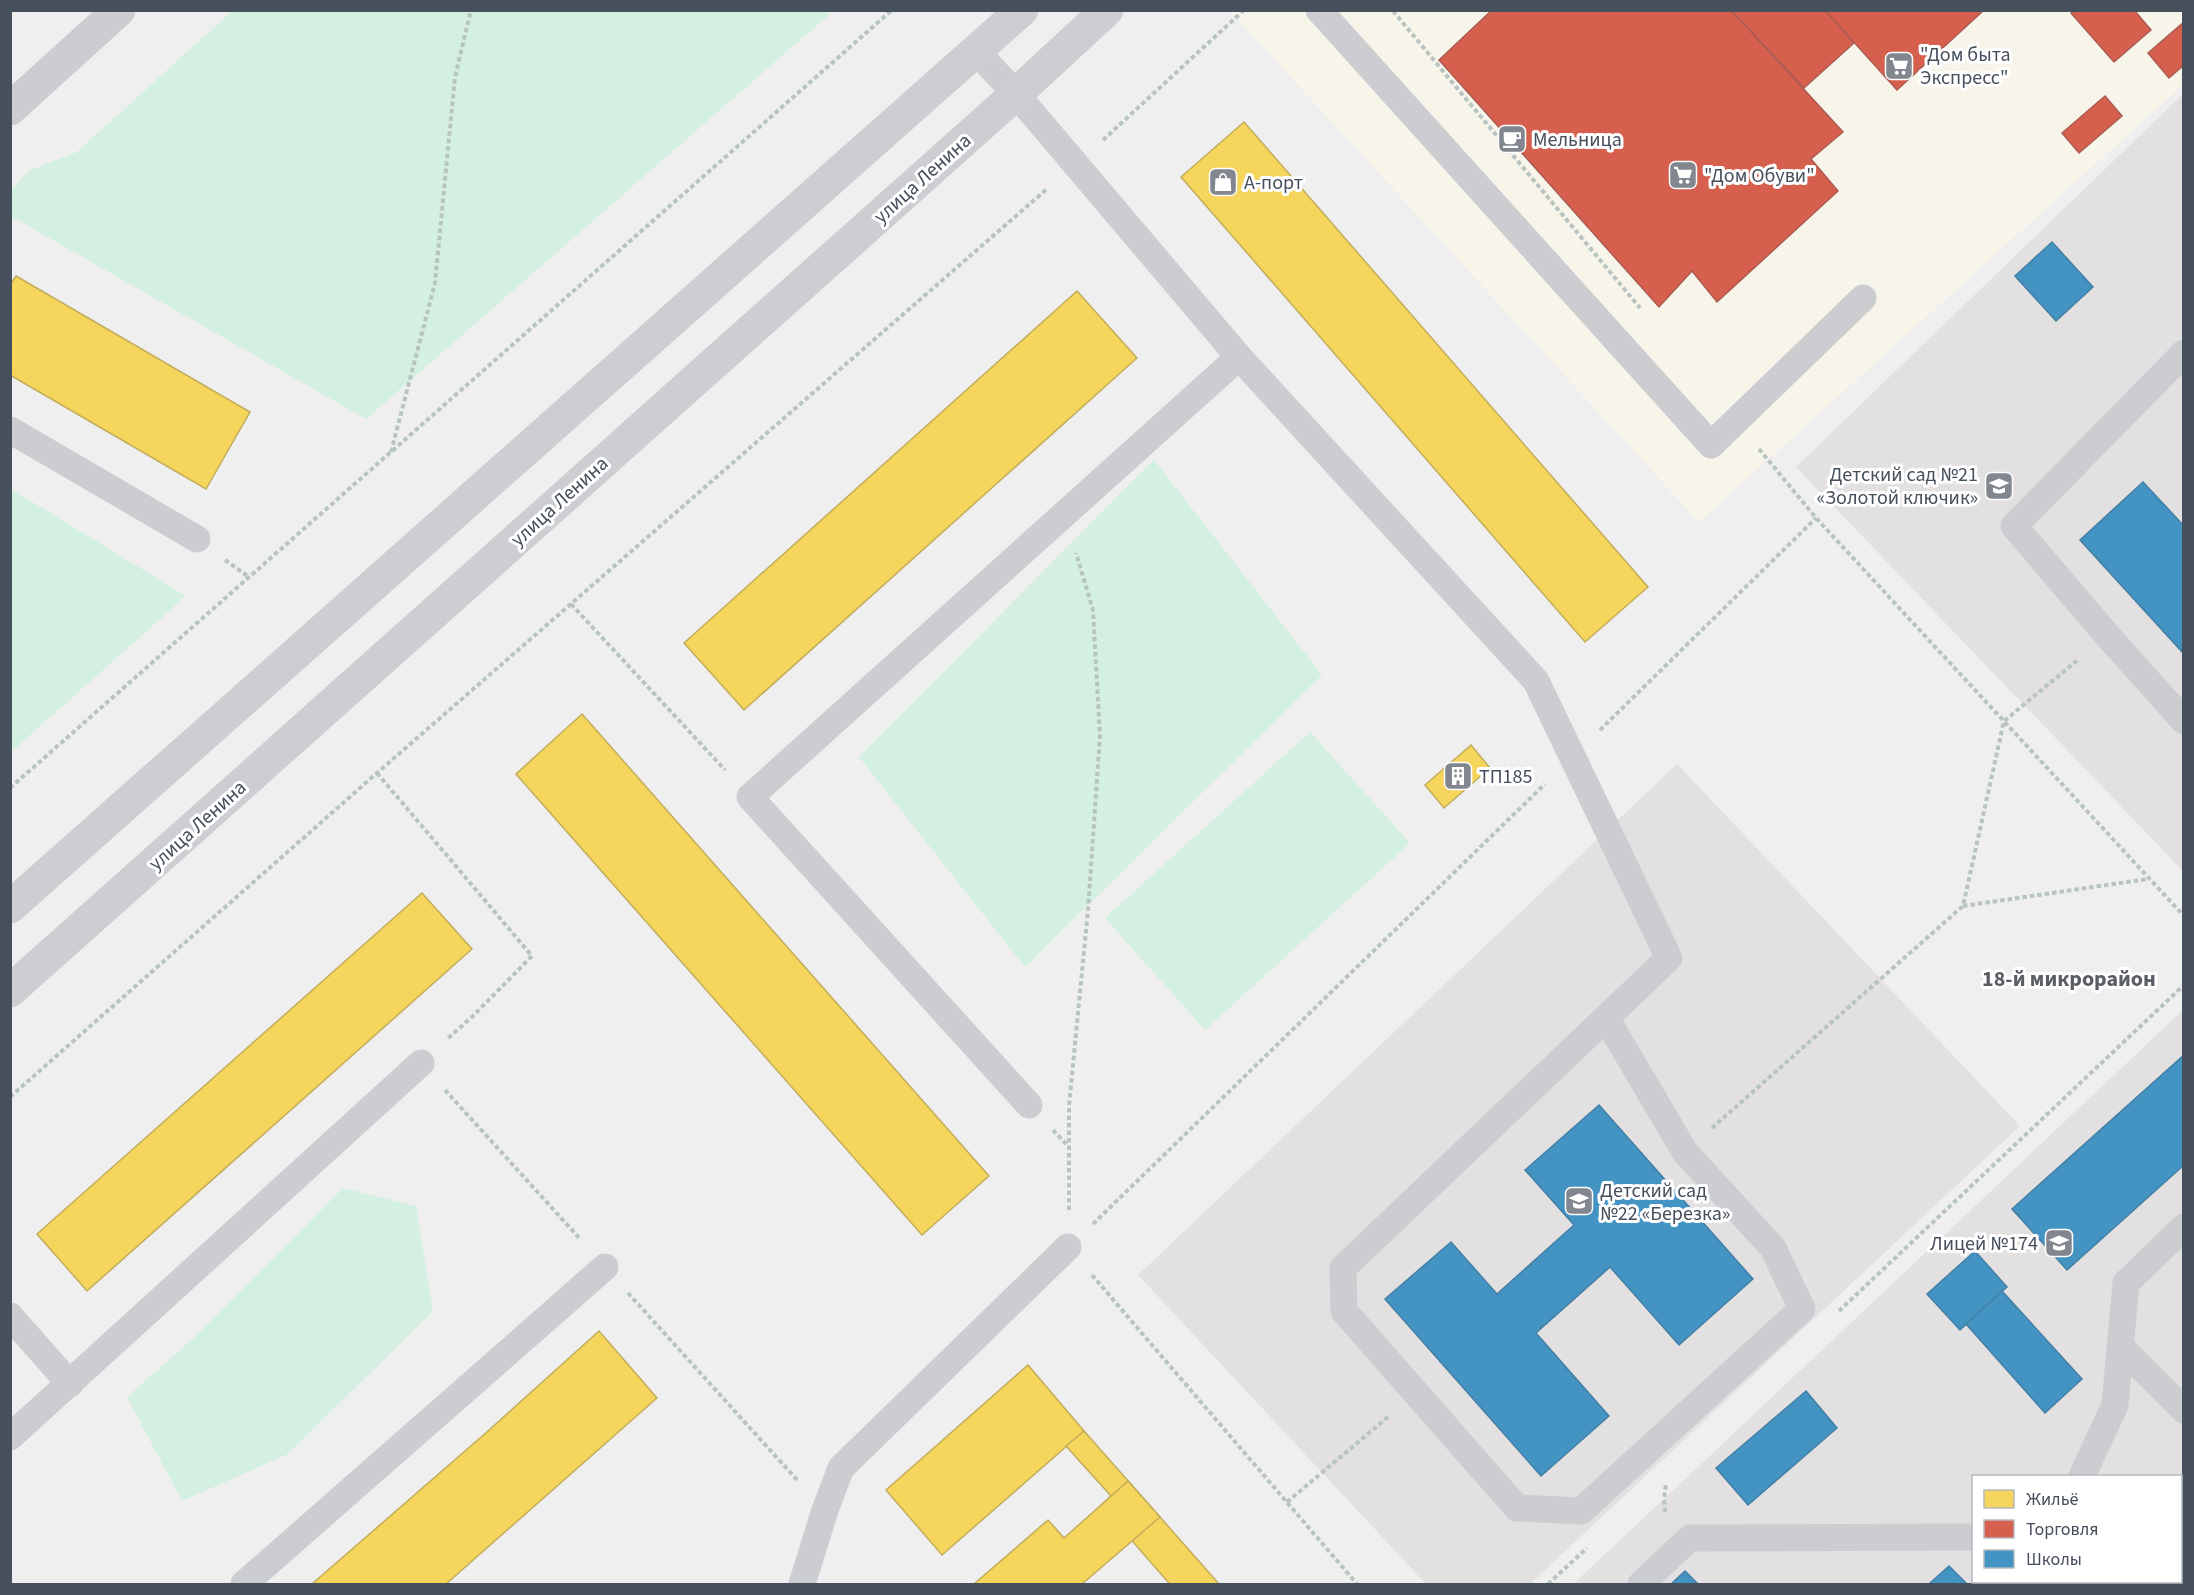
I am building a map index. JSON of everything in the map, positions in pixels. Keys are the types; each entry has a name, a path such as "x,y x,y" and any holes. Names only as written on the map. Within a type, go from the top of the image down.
{"main road":[{"path":"10,907 1022,10"},
{"name":"улица Ленина","path":"10,991 1016,94 1107,10"}],"street":[{"path":"10,109 119,10"}],"lane":[{"path":"1319,10 1711,445 1863,298"},
{"path":"976,51 1016,94 1239,357 1536,681 1669,958 1605,1018 1343,1268 1344,1311 1517,1508 1581,1511 1802,1309 1773,1248 1685,1152 1605,1018"},
{"path":"2184,352 2014,526 2184,721"},
{"path":"1029,1105 750,797 1239,357"},
{"path":"10,430 197,539"},
{"path":"10,1437 421,1063"},
{"path":"2082,1475 2115,1405 2126,1283 2184,1227"},
{"path":"802,1584 841,1468 1068,1247"},
{"path":"244,1584 605,1267"},
{"path":"10,1316 70,1384"},
{"path":"2121,1347 2184,1410"},
{"path":"1641,1584 1690,1538 1972,1537"}],"path":[{"path":"390,452 435,283 455,77 471,10"},
{"path":"10,788 892,10"},
{"path":"10,1097 377,773 1076,165 1244,10"},
{"path":"1393,11 1644,312"},
{"path":"1735,421 1816,518 2184,916"},
{"path":"1065,514 1093,609 1100,736 1088,910 1069,1106 1068,1247 1357,1584"},
{"path":"1068,1247 1816,518"},
{"path":"571,604 750,797"},
{"path":"1963,906 2004,722 2107,635"},
{"path":"377,773 532,956 473,1016 421,1063"},
{"path":"1685,1152 1963,906 2149,879"},
{"path":"1832,1317 2184,985"},
{"path":"1287,1502 1416,1394"},
{"path":"1548,1584 1591,1545"}],"shaded area":[{"path":"1230,11 2183,11 2183,85 1699,522"},
{"name":"Детский сад №21 «Золотой ключик»","path":"2183,94 2183,871 1796,467"},
{"name":"Детский сад №22 «Березка»","path":"1677,764 2020,1126 1530,1584 1426,1584 1138,1275"},
{"name":"Лицей №174","path":"2183,1010 2183,1584 1573,1584 1664,1499"}],"green space":[{"path":"823,10 830,14 366,419 11,216 11,190 30,170 77,152 232,11"},
{"path":"1154,460 1322,675 1025,967 859,757"},
{"path":"11,489 186,596 10,752"},
{"path":"1310,732 1410,843 1205,1030 1105,918"},
{"path":"343,1188 416,1206 433,1311 288,1454 182,1501 127,1397 198,1334"}],"building: Жильё":[{"path":"1244,122 1648,587 1585,642 1181,177"},
{"path":"16,276 250,412 206,489 10,375 10,285"},
{"path":"1077,291 1137,358 744,710 684,643"},
{"path":"582,714 989,1176 922,1235 516,774"},
{"name":"ТП185","path":"1471,745 1490,768 1444,808 1425,785"},
{"path":"422,893 472,949 87,1291 37,1234"},
{"path":"599,1331 657,1398 446,1584 312,1584 488,1431"},
{"path":"1028,1365 1084,1431 942,1555 886,1490"},
{"path":"1084,1431 1219,1584 1170,1584 1167,1581 1101,1505 1111,1496 1066,1446"},
{"path":"1128,1481 1160,1517 1082,1584 974,1584 1048,1520 1064,1538"}],"building: Торговля":[{"name":"\"Дом Обуви\"","path":"1492,10 1731,10 1843,132 1811,159 1838,191 1717,302 1692,271 1659,307 1439,60"},
{"path":"1731,10 1825,10 1854,43 1804,88"},
{"name":"\"Дом быта Экспресс\"","path":"1825,10 1984,10 1897,90"},
{"path":"2074,10 2134,10 2151,30 2114,62 2071,13"},
{"path":"2184,22 2184,65 2169,78 2148,53"},
{"path":"2105,96 2122,116 2079,153 2062,133"}],"building: Школы":[{"path":"2052,242 2093,287 2056,321 2015,276"},
{"path":"2143,482 2184,526 2184,654 2080,540"},
{"path":"2184,1055 2184,1165 2067,1270 2012,1209"},
{"path":"1599,1105 1753,1279 1679,1345 1610,1267 1536,1333 1609,1416 1541,1476 1385,1299 1451,1242 1497,1294 1574,1225 1525,1170"},
{"path":"1975,1251 2007,1287 1960,1330 1927,1294"},
{"path":"2002,1291 2082,1379 2045,1413 1966,1324"},
{"path":"1806,1391 1837,1428 1748,1505 1716,1468"},
{"path":"1949,1566 1967,1584 1929,1584"},
{"path":"1685,1571 1698,1584 1671,1584"}],"place":[{"name":"\"Дом быта Экспресс\"","path":"1899,66"},
{"name":"Мельница","path":"1512,139"},
{"name":"\"Дом Обуви\"","path":"1683,175"},
{"name":"А-порт","path":"1223,182"},
{"name":"Детский сад №21 «Золотой ключик»","path":"1999,486"},
{"name":"ТП185","path":"1458,776"},
{"name":"Детский сад №22 «Березка»","path":"1579,1201"},
{"name":"Лицей №174","path":"2059,1243"}],"district":[{"name":"18-й микрорайон","path":"2069,978"}]}
